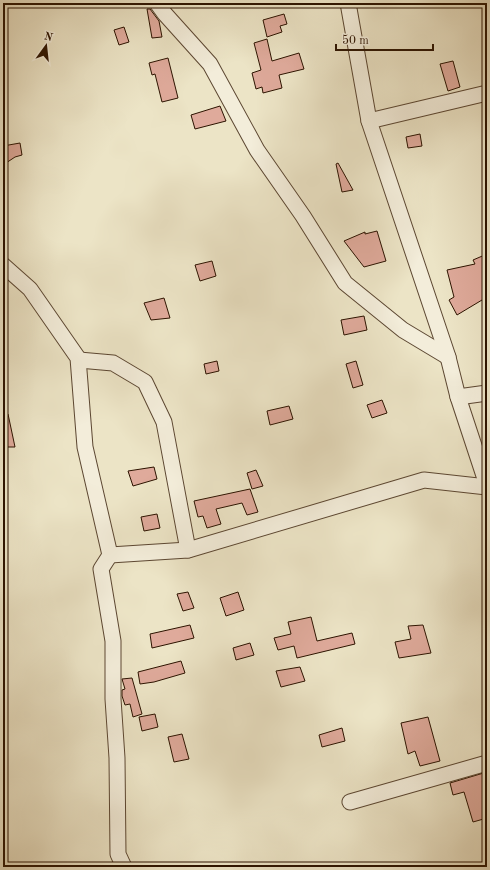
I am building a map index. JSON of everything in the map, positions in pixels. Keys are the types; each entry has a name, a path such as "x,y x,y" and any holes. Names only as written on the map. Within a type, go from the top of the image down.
{"street":[{"path":"157,3 210,64 257,150 303,216 344,283 402,330 448,357"},
{"path":"110,555 188,550 424,480 487,486 458,397 448,357 369,121 348,3"},
{"path":"369,121 487,92"},
{"path":"3,265 30,289 78,358 85,447 110,555 101,569 113,641 117,758 118,854 124,867"},
{"path":"79,360 113,363 145,382 164,422 188,550"},
{"path":"458,397 487,393"},
{"path":"350,802 487,763"}],"building":[{"path":"147,9 150,9 159,21 162,37 152,38"},
{"path":"284,14 287,24 280,26 282,32 267,37 263,20"},
{"path":"124,27 129,42 119,45 114,30"},
{"path":"267,39 272,61 299,53 304,69 279,75 282,88 263,93 262,87 256,89 252,73 261,70 254,43"},
{"path":"168,58 178,98 162,102 155,74 152,75 149,63"},
{"path":"453,61 460,87 448,91 440,64"},
{"path":"220,106 226,121 195,129 191,115"},
{"path":"420,134 422,146 408,148 406,137"},
{"path":"20,143 22,155 15,157 3,165 3,146"},
{"path":"338,163 353,190 342,192 336,164"},
{"path":"377,231 386,261 364,267 344,241 365,232 365,234"},
{"path":"487,254 487,297 457,315 449,300 454,297 447,270 475,264 473,260"},
{"path":"212,261 216,276 200,281 195,265"},
{"path":"164,298 170,318 151,320 144,303"},
{"path":"364,316 367,330 344,335 341,320"},
{"path":"217,361 219,371 206,374 204,364"},
{"path":"356,361 363,385 353,388 346,364"},
{"path":"382,400 387,413 372,418 367,405"},
{"path":"289,406 293,419 270,425 267,411"},
{"path":"3,414 8,414 15,447 3,447"},
{"path":"154,467 157,479 133,486 128,471"},
{"path":"256,470 263,486 252,489 247,473"},
{"path":"250,489 258,512 247,515 242,503 216,509 221,524 207,528 203,516 198,517 194,501"},
{"path":"157,514 160,528 144,531 141,517"},
{"path":"188,592 194,608 183,611 177,594"},
{"path":"238,592 244,610 226,616 220,598"},
{"path":"311,617 317,641 352,633 355,644 297,658 294,646 278,650 274,638 291,634 288,622"},
{"path":"190,625 194,638 152,648 150,634"},
{"path":"423,625 431,653 399,658 395,642 411,639 408,626"},
{"path":"250,643 254,655 236,660 233,648"},
{"path":"181,661 185,673 154,682 140,684 138,672"},
{"path":"300,667 305,681 281,687 276,671"},
{"path":"132,678 142,714 133,717 130,704 125,705 122,696 122,690 125,689 122,679"},
{"path":"155,714 158,727 142,731 139,717"},
{"path":"428,717 440,761 420,766 415,751 408,754 401,723"},
{"path":"342,728 345,741 322,747 319,735"},
{"path":"182,734 189,759 174,762 168,737"},
{"path":"487,772 487,818 473,822 464,792 453,795 450,783"}]}
